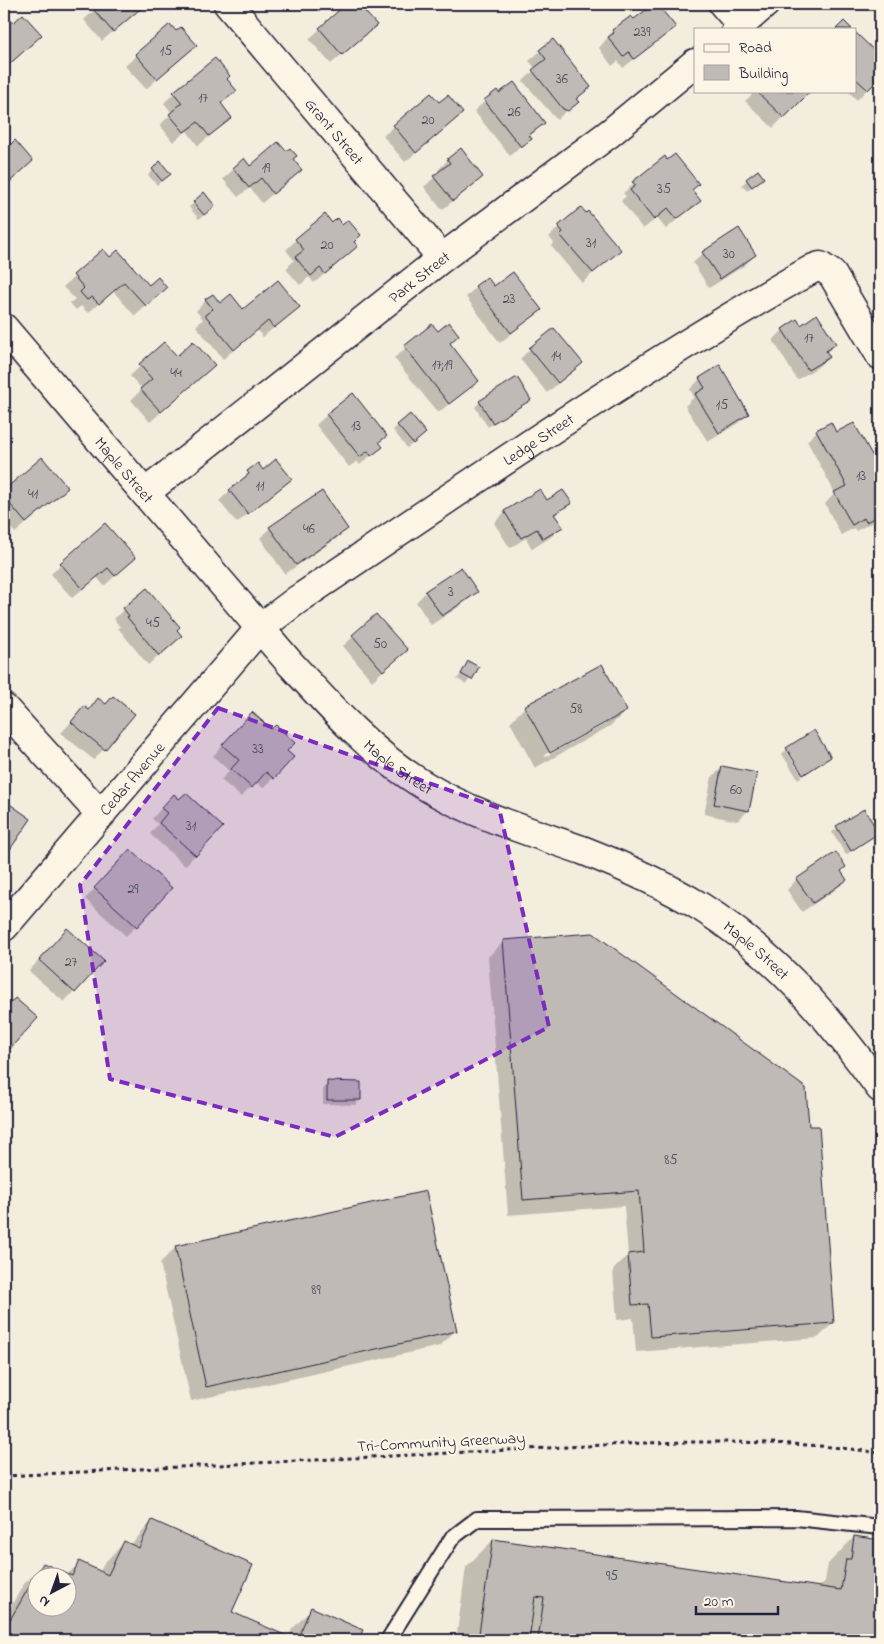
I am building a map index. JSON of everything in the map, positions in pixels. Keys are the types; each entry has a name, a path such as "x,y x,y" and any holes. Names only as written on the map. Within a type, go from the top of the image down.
{"street":[{"name":"Grant Street","path":"228,4 442,258"},
{"path":"723,4 739,27 765,4"},
{"name":"Park Street","path":"145,493 442,258 610,133 694,64"},
{"name":"Ledge Street","path":"260,628 297,600 624,382 820,266 832,274 880,355"},
{"name":"Maple Street","path":"4,328 314,689 356,731 395,765 422,784 471,809 625,868 700,907 786,974 808,996 851,1048 880,1088"},
{"name":"Cedar Avenue","path":"4,928 260,628"},
{"path":"4,708 101,815"}],"lane":[{"path":"388,1640 452,1538 477,1519 796,1518 880,1527"}],"path":[{"name":"Tri-Community Greenway","path":"4,1476 644,1443 747,1441 848,1448 880,1453"}],"highlighted area":[{"path":"218,708 499,808 549,1027 335,1137 110,1079 80,885"}],"building":[{"path":"99,4 146,4 113,32 93,9"},
{"path":"346,4 358,4 377,25 342,55 319,28"},
{"path":"654,4 657,4 676,27 634,59 629,52 623,57 608,37 614,33 612,30 631,16 634,19"},
{"path":"4,12 13,23 23,14 42,35 4,69"},
{"path":"844,21 851,28 837,28"},
{"path":"170,24 176,31 181,27 197,45 157,79 135,54"},
{"path":"856,33 880,56 880,78 868,90 856,79"},
{"path":"553,39 591,87 576,99 579,102 568,111 563,109 532,70 546,59 539,50"},
{"path":"215,58 230,76 227,79 237,91 221,103 232,118 209,136 198,122 184,132 169,114 182,103 173,92"},
{"path":"514,82 545,123 529,135 532,139 521,147 484,100 497,90 499,93"},
{"path":"757,92 810,92 784,118"},
{"path":"431,93 439,102 448,95 463,113 416,153 393,125"},
{"path":"4,138 10,145 15,140 33,161 4,187"},
{"path":"278,142 286,151 290,148 297,156 293,159 302,170 273,194 261,178 249,188 233,168 244,158 250,166"},
{"path":"461,148 483,177 453,201 433,176 450,163 447,159"},
{"path":"675,154 699,184 692,190 701,201 677,219 668,208 654,220 630,190 636,185 632,182 665,156 667,160"},
{"path":"160,161 171,174 162,181 152,169"},
{"path":"758,170 764,178 752,187 746,179"},
{"path":"204,192 215,206 204,215 193,202"},
{"path":"581,207 586,213 588,211 621,250 593,273 560,235 563,232 558,226"},
{"path":"325,214 332,223 337,218 342,225 348,220 361,235 354,242 358,246 325,274 320,268 311,276 295,257 304,250 295,239"},
{"path":"739,228 756,255 720,279 702,252"},
{"path":"103,249 110,257 118,250 149,285 158,277 167,288 146,306 124,282 99,304 92,297 87,300 80,292 84,288 73,275"},
{"path":"513,272 542,310 511,333 475,286 487,277 494,286"},
{"path":"278,280 300,307 274,328 268,321 234,350 205,315 213,309 205,299 213,294 220,303 231,294 243,309"},
{"path":"817,314 836,344 826,351 830,357 808,370 782,329 797,319 801,325"},
{"path":"449,322 459,335 450,343 479,381 449,404 404,346 432,324 438,331"},
{"path":"554,328 583,363 558,383 529,348"},
{"path":"193,341 215,365 161,412 140,389 152,379 139,364 164,342 177,356"},
{"path":"720,365 749,414 719,433 695,394 705,388 699,378"},
{"path":"517,377 531,400 493,423 479,401"},
{"path":"353,393 387,436 379,442 383,447 371,456 368,451 360,457 326,414"},
{"path":"4,402 12,411 4,419"},
{"path":"410,414 426,433 413,444 397,425"},
{"path":"831,422 836,432 854,423 872,455 874,454 880,465 880,515 866,522 864,518 852,525 834,492 847,486 816,430"},
{"path":"42,457 68,488 26,523 4,497 4,490"},
{"path":"276,459 292,479 248,514 229,490 249,474 247,471 258,463 263,470"},
{"path":"540,489 547,500 563,490 572,503 554,514 563,527 543,539 537,529 521,538 504,511"},
{"path":"322,491 348,529 296,565 269,527"},
{"path":"105,523 136,558 115,576 108,568 83,589 60,563"},
{"path":"461,567 478,592 442,616 425,591"},
{"path":"147,588 180,627 177,630 182,636 159,656 127,617 129,616 123,608"},
{"path":"376,614 408,650 383,671 352,635"},
{"path":"468,661 479,667 472,680 461,674"},
{"path":"602,664 627,711 550,753 524,706"},
{"path":"113,696 135,714 105,750 71,722 84,706 89,710 98,698 106,704"},
{"path":"252,712 271,729 276,725 295,743 287,751 294,757 274,779 266,772 252,788 231,769 239,760 222,745"},
{"path":"814,730 831,757 803,775 786,748"},
{"path":"722,766 757,773 749,811 714,804"},
{"path":"186,793 223,827 196,856 159,823 167,813 161,808 174,794 179,799"},
{"path":"4,800 31,819 4,858"},
{"path":"864,809 879,833 851,851 836,826"},
{"path":"130,849 172,888 137,927 94,888"},
{"path":"836,852 846,867 841,871 847,880 813,903 796,879"},
{"path":"67,928 104,961 75,993 39,960"},
{"path":"593,933 806,1088 809,1126 819,1126 834,1323 651,1337 648,1304 632,1305 628,1254 644,1252 639,1191 523,1200 503,940"},
{"path":"15,998 38,1018 5,1054 4,1010"},
{"path":"327,1081 361,1082 361,1100 327,1100"},
{"path":"426,1191 457,1331 206,1387 175,1246"},
{"path":"152,1520 253,1565 232,1612 296,1640 4,1640 4,1630 28,1589 28,1616 78,1616 77,1566 79,1561 108,1575 124,1541 139,1548"},
{"path":"854,1536 880,1540 880,1640 538,1640 544,1598 535,1597 529,1640 478,1640 493,1539 841,1590 846,1559 851,1559"},
{"path":"311,1607 363,1630 358,1640 297,1640"}]}
